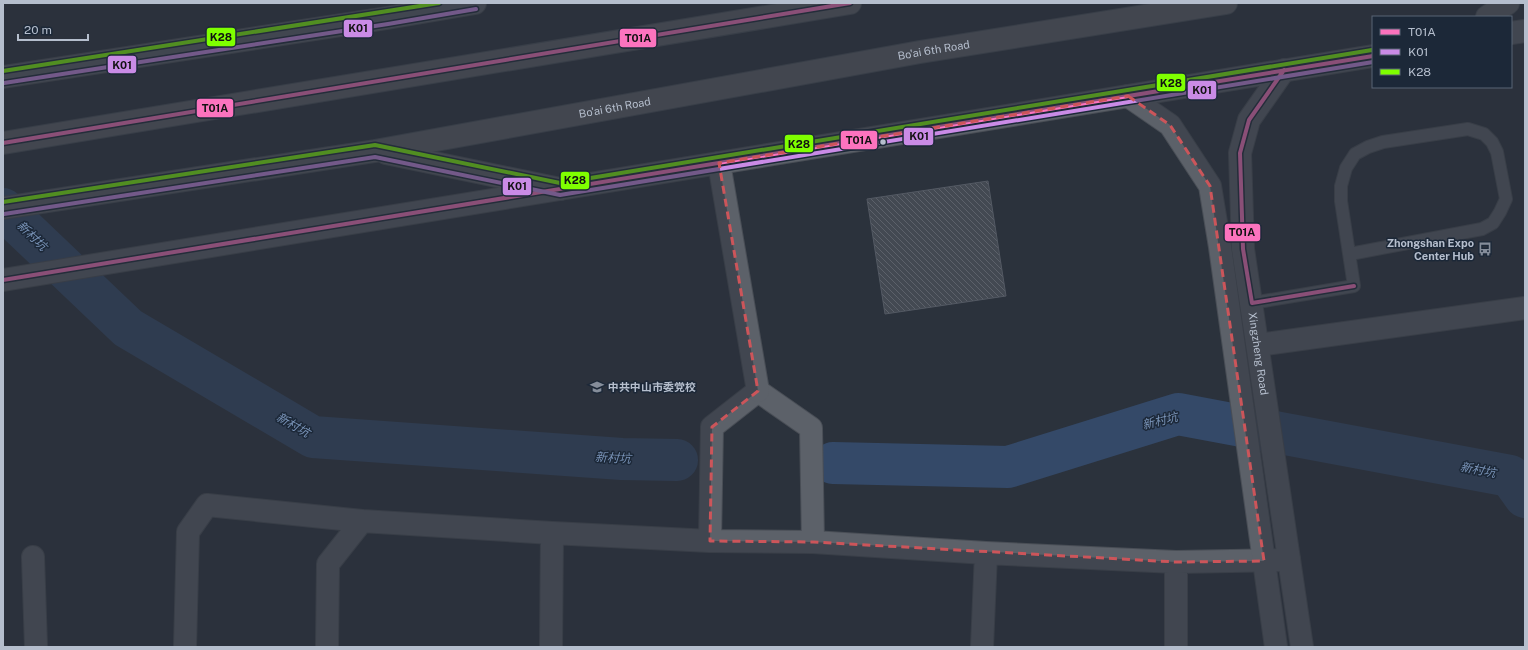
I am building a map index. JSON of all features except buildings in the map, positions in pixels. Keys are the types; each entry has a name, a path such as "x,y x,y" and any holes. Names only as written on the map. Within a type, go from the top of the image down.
{"highway":[{"path":"3,143 850,3"},
{"name":"Bo'ai 6th Road","path":"3,208 375,151 920,52 1226,3"},
{"path":"1488,16 1508,3"},
{"path":"375,151 560,188"}],"street":[{"path":"3,77 394,10 475,3"},
{"path":"1512,33 1525,30"},
{"path":"3,280 1372,56"},
{"name":"Xingzheng Road","path":"1284,70 1249,120 1240,153 1243,249 1302,647"},
{"path":"1128,96 1170,125 1210,186 1276,647"},
{"path":"720,163 758,392 810,428 813,542"},
{"path":"1258,345 1525,308"},
{"path":"710,541 712,427 758,392"},
{"path":"185,647 188,532 207,505 362,521 552,533 710,541 813,542 986,553 1176,562 1290,560"},
{"path":"327,647 328,564 362,521"},
{"path":"551,647 552,533"},
{"path":"982,647 986,553"},
{"path":"33,557 36,647"},
{"path":"1176,562 1176,647"}],"lane":[{"path":"1252,303 1354,286 1341,201 1341,186 1346,168 1355,154 1368,147 1383,142 1468,129 1484,134 1492,142 1497,152 1506,199 1493,223 1482,229 1350,254"}],"highlighted area":[{"path":"1128,96 1170,125 1210,186 1264,561 1176,562 813,542 710,541 712,427 758,391 719,163"}],"waterway":[{"name":"新村坑","path":"3,209 128,328 313,437 622,459 677,460"},
{"name":"新村坑","path":"833,463 1008,467 1178,414 1510,476 1525,497"}],"transit line":[{"name":"K28","path":"3,71 439,3"},
{"name":"T01A","path":"3,143 850,3"},
{"name":"K01","path":"4,83 476,9"},
{"name":"K28","path":"3,202 375,145 560,183 1372,50"},
{"name":"T01A","path":"3,280 1372,56"},
{"name":"K01","path":"4,214 375,157 560,195 1372,62"},
{"name":"T01A","path":"1284,70 1249,120 1240,153 1243,249 1252,303 1354,286"}],"place":[{"name":"Zhongshan Expo Center Hub","path":"1485,249"},
{"name":"中共中山市委党校","path":"597,387"}]}
